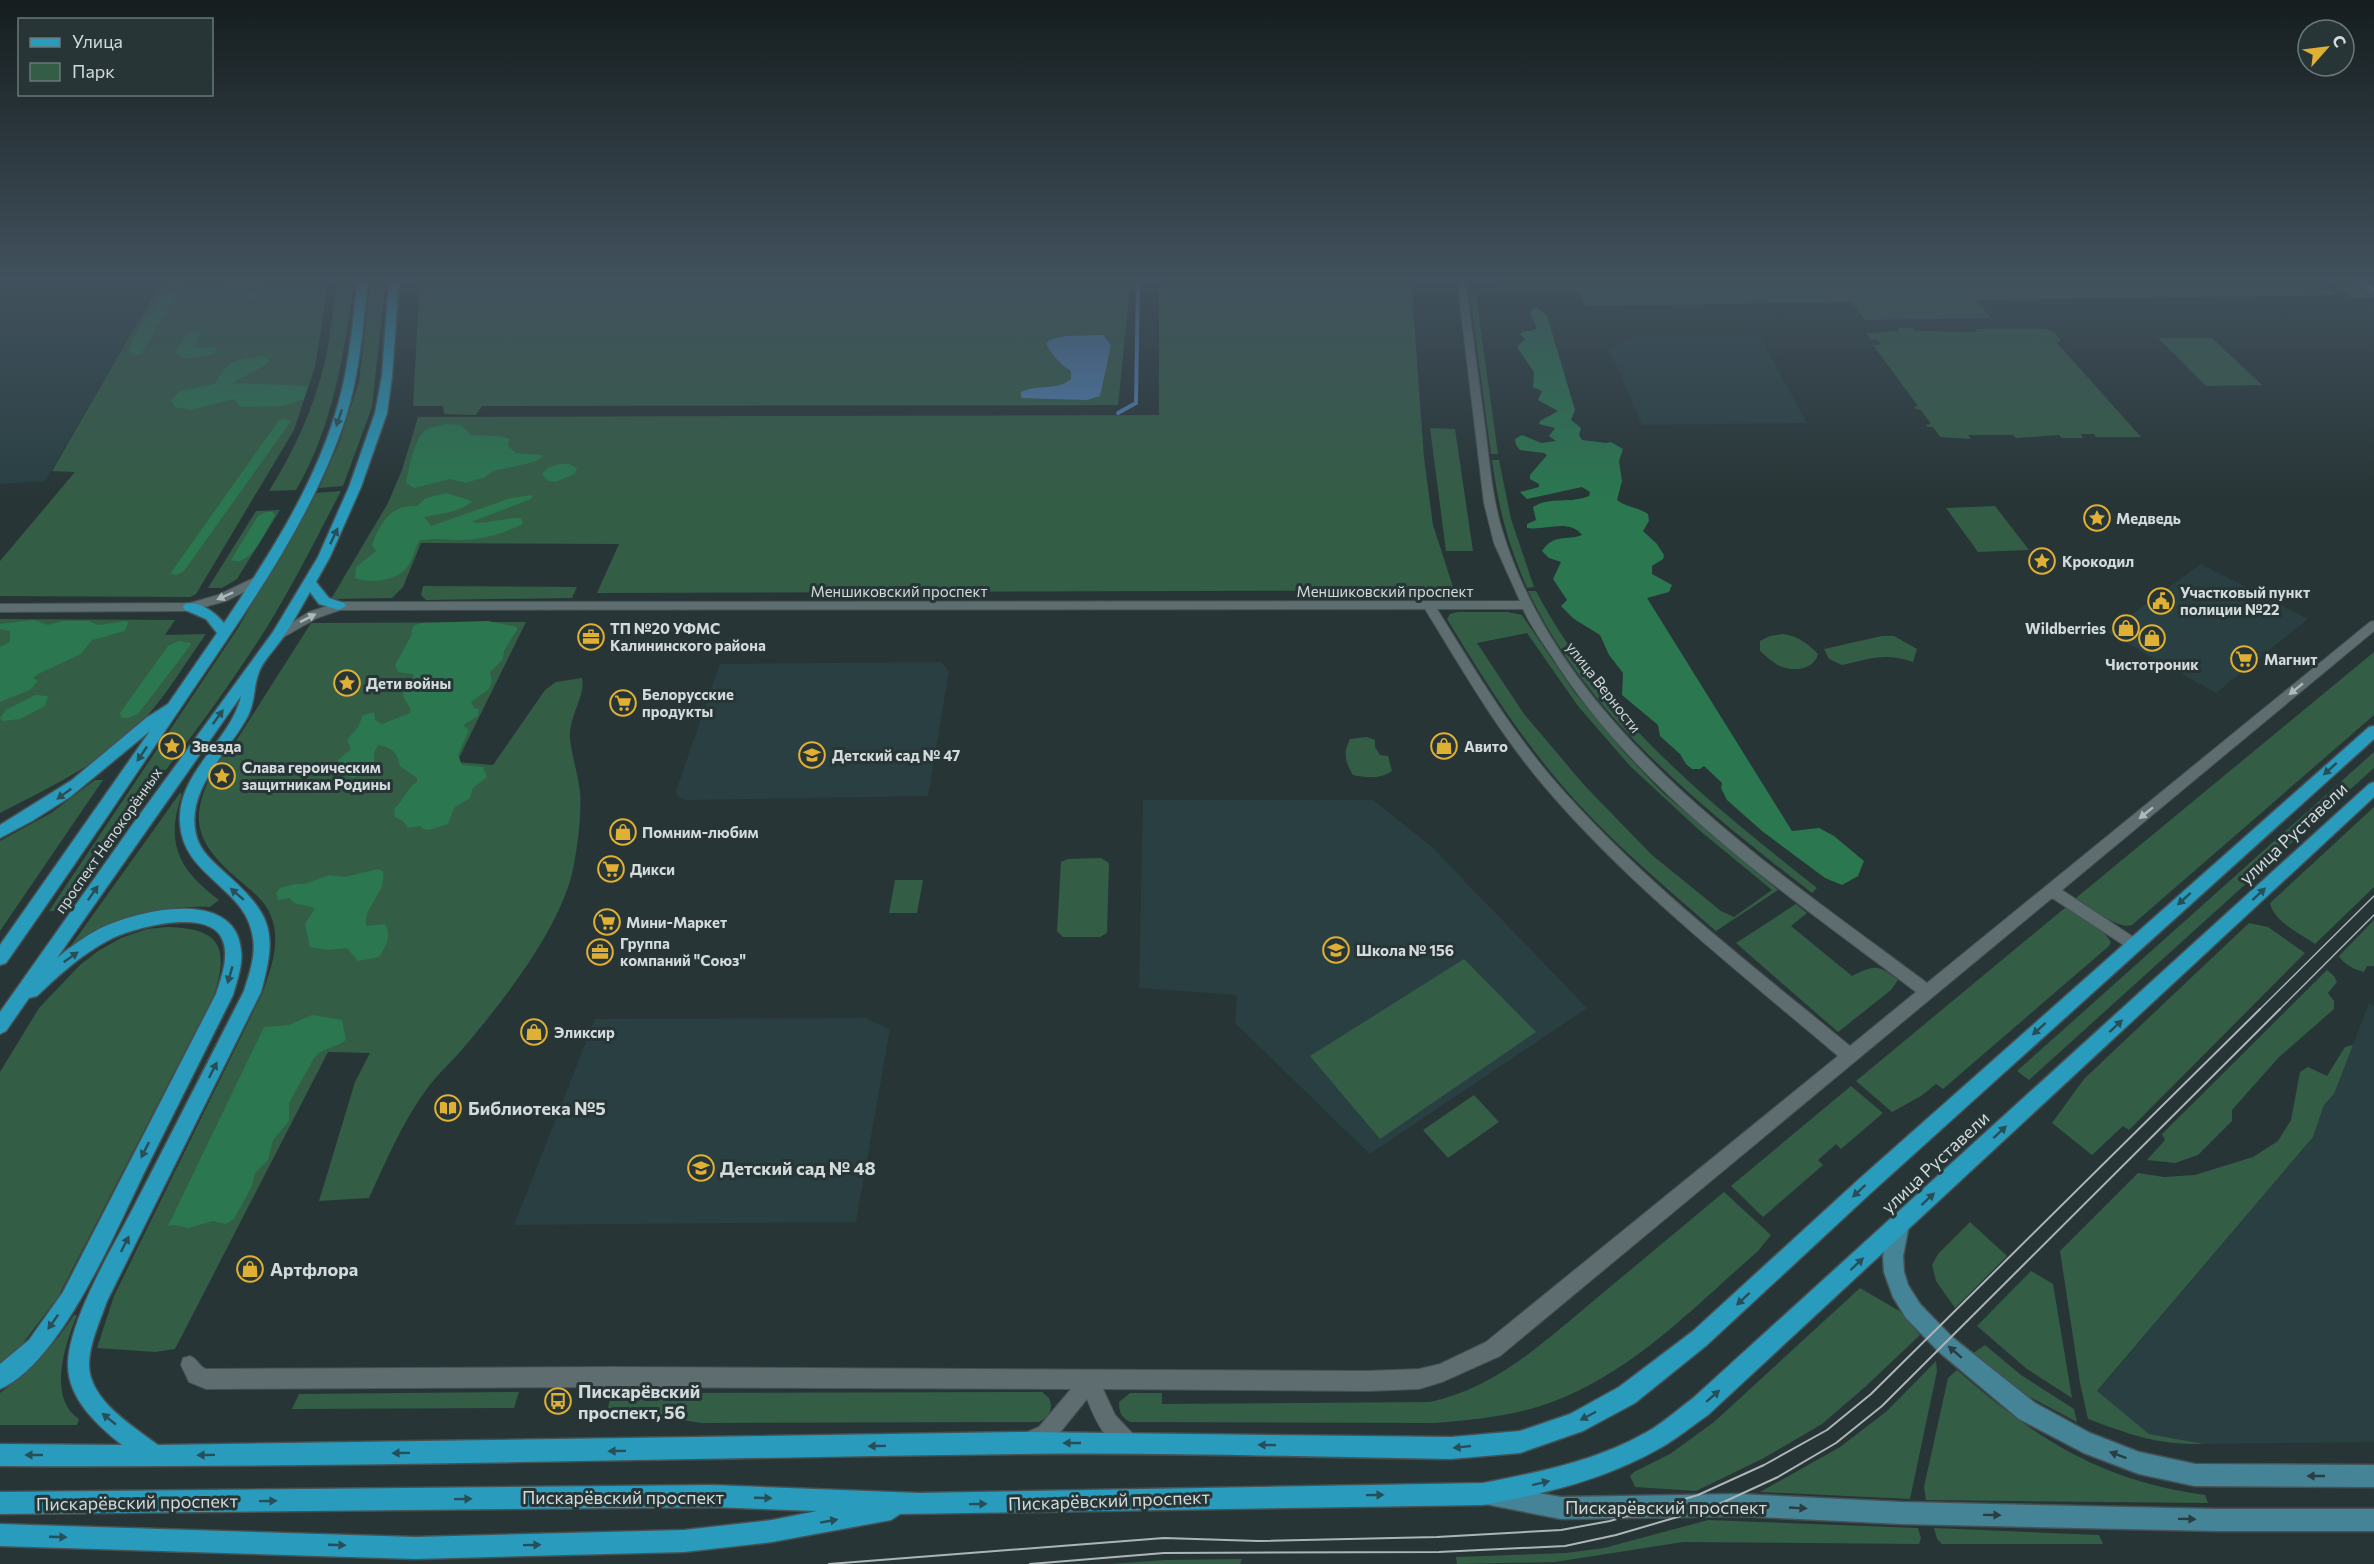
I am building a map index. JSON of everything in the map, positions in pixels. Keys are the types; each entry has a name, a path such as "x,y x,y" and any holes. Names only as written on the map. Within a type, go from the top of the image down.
{"main road":[{"name":"проспект Непокорённых","path":"0,958 83,841 258,580 308,491 340,418 350,381 354,351"},
{"name":"проспект Непокорённых","path":"6,1017 279,635 324,557 346,507 381,413 389,351"},
{"path":"309,582 324,601 339,606"},
{"path":"190,607 211,615 224,633"},
{"path":"155,1456 95,1408 78,1371 83,1341 99,1296 252,993 259,966 262,938 258,917 248,903 211,871 198,856 189,839 187,820 192,798 247,701 252,670"},
{"path":"0,832 53,802 102,765 147,723 174,705"},
{"name":"улица Руставели","path":"1128,1443 1451,1449 1520,1442 1575,1423 1627,1395 1701,1338 1865,1185 2374,730"},
{"name":"улица Руставели","path":"1483,1494 1538,1484 1599,1466 1654,1439 1708,1400 2374,788"},
{"path":"0,1378 36,1347 70,1299 224,995 232,968 233,948 228,932 217,922 191,915 151,920 115,930 67,958 6,1017"},
{"path":"1899,1225 1893,1256 1894,1272 1900,1290 1913,1311 1980,1374 2027,1411 2084,1442 2139,1463 2195,1475 2374,1476"},
{"path":"0,1455 155,1456 1128,1443"},
{"name":"Пискарёвский проспект","path":"0,1503 711,1496 920,1504 1483,1494 1561,1509 1739,1505 1902,1514 2217,1520 2374,1520"},
{"path":"0,1535 415,1548 684,1541 772,1531 920,1504"}],"street":[{"name":"улица Верности","path":"1471,351 1493,520 1526,605 1548,642 1591,702 1619,736 1669,786 1756,860 1927,992"},
{"path":"0,608 190,607 222,598 258,580"},
{"name":"Меншиковский проспект","path":"279,635 314,615 339,606 1526,605"},
{"path":"1429,606 1495,714 1550,783 1643,877 1850,1056"},
{"path":"190,1365 196,1375 206,1379 623,1377 1368,1381 1419,1379 1442,1373 1492,1349 2374,625"},
{"path":"2051,890 2133,944"},
{"path":"1024,1443 1046,1434 1091,1380"},
{"path":"1091,1380 1100,1409 1112,1430 1128,1443"}],"shaded area":[{"path":"0,351 121,351 45,481 0,484"},
{"path":"1610,351 1767,351 1807,423 1642,425"},
{"path":"2201,564 2308,619 2216,693 2107,632"},
{"name":"Детский сад № 47","path":"941,662 949,671 928,796 687,800 678,797 676,791 720,664"},
{"name":"Школа № 156","path":"1143,800 1373,800 1432,847 1587,1008 1370,1154 1235,1023 1237,995 1139,988"},
{"path":"2369,1003 2374,1006 2374,1442 2204,1444 2149,1434 2097,1392 2313,1137 2324,1105 2334,1094"},
{"name":"Детский сад № 48","path":"865,1018 890,1029 856,1222 514,1225 595,1019"}],"green space":[{"path":"121,351 318,351 315,367 294,430 196,594 190,597 0,596 0,561 75,472 52,471"},
{"path":"129,351 142,351 140,355 134,355"},
{"path":"215,351 214,354 185,359 175,352"},
{"path":"327,351 343,351 336,387 320,440 296,490 269,491 295,445 309,412"},
{"path":"362,351 378,351 372,407 343,486 319,488 339,443 359,381"},
{"path":"416,351 1124,351 1118,405 482,406 476,415 444,414 443,406 413,406"},
{"path":"1159,351 1416,351 1424,458 1433,525 1454,590 597,593 619,544 421,543 403,587 392,598 331,599 388,503 402,470 418,417 1159,415"},
{"path":"1477,351 1484,351 1498,454 1491,454"},
{"path":"1520,351 1557,351 1575,410 1571,420 1581,428 1579,435 1582,440 1611,442 1623,449 1619,461 1622,481 1617,500 1648,514 1649,521 1643,531 1657,544 1664,555 1663,559 1652,566 1652,574 1672,585 1669,592 1647,598 1792,831 1819,828 1834,836 1864,861 1858,876 1842,885 1825,878 1762,831 1727,800 1721,788 1722,783 1704,766 1700,769 1692,769 1686,764 1680,754 1660,736 1658,725 1622,695 1623,673 1609,655 1600,635 1574,619 1561,606 1567,600 1553,579 1561,562 1549,558 1542,551 1556,540 1582,535 1570,527 1527,528 1527,524 1536,520 1533,507 1546,502 1575,500 1589,496 1590,492 1582,487 1527,499 1520,492 1539,487 1539,484 1530,479 1530,475 1547,455 1520,450 1515,439 1522,435 1541,443 1556,441 1549,436 1555,428 1539,424 1540,421 1558,411 1538,400 1542,391 1533,387 1534,372"},
{"path":"1877,351 2064,351 2141,437 2096,437 2094,434 2081,434 2083,438 2062,438 2059,435 2016,438 2013,435 1968,435 1971,439 1940,437 1933,427 1926,425 1931,424 1921,410 1914,407 1918,406"},
{"path":"2171,351 2226,351 2262,385 2206,386"},
{"path":"264,356 270,361 234,383 308,386 304,399 283,406 241,407 234,399 191,410 175,407 171,400 180,391 215,384 224,370 234,362"},
{"path":"279,420 291,421 184,571 177,575 170,574"},
{"path":"445,424 461,425 471,435 500,436 510,439 508,446 516,453 542,455 543,457 534,462 493,471 485,477 466,483 450,479 414,488 406,483 419,439 426,430"},
{"path":"1430,428 1455,429 1473,551 1446,551"},
{"path":"1492,460 1499,460 1511,519 1534,587 1527,588 1509,540"},
{"path":"559,464 569,464 577,468 575,474 555,482 548,481 542,474 548,468"},
{"path":"341,491 267,627 218,700 165,772 54,911 49,911 238,628 316,493"},
{"path":"446,493 472,501 456,510 424,517 431,526 511,498 533,495 531,499 471,522 521,518 523,524 477,539 419,541 410,563 401,573 382,580 367,581 355,578 356,567 376,551 372,545 388,516 400,508 417,506 426,498"},
{"path":"1995,506 2029,550 1978,552 1946,508"},
{"path":"280,510 237,579 222,588 208,588 256,511"},
{"path":"272,512 275,515 257,546 245,558 238,561 231,560 258,516"},
{"path":"423,586 577,587 572,598 426,600 421,595"},
{"path":"1528,591 1536,591 1563,637 1625,718 1697,789 1817,888 1812,893 1690,794 1616,720 1583,680 1553,637"},
{"path":"1508,612 1522,615 1575,693 1624,752 1662,792 1778,890 1716,931 1627,853 1565,789 1532,749 1494,694 1447,619 1450,614","holes":["1527,633 1578,706 1630,766 1699,830 1772,890 1734,917 1721,911 1652,855 1585,786 1524,714 1477,643"]},
{"path":"0,619 175,620 165,635 206,634 154,708 134,730 87,766 0,813"},
{"path":"34,620 48,625 63,621 89,621 98,625 126,621 128,623 125,631 92,640 81,654 38,674 33,678 38,681 30,690 0,702 0,647 10,642 10,631 0,629 0,624"},
{"path":"488,621 517,627 517,630 504,651 503,659 490,672 492,681 489,689 471,702 474,708 479,709 478,716 463,725 469,730 458,755 462,765 483,767 487,777 473,788 470,798 454,808 448,824 429,830 421,826 408,828 403,821 395,817 394,809 417,782 417,778 400,766 393,751 378,745 374,753 374,769 353,778 340,772 338,760 351,749 347,740 358,727 363,715 374,712 375,720 382,724 410,713 411,709 403,692 414,677 413,674 398,672 395,665 411,636 413,626 421,623"},
{"path":"526,622 457,762 493,765 545,690 556,682 582,678 582,692 570,731 580,801 576,855 565,896 542,942 496,1008 430,1084 417,1103 395,1142 369,1198 319,1201 355,1082 370,1053 328,1052 175,1349 155,1352 97,1348 114,1296 262,994 274,954 273,924 264,904 222,864 202,835 199,821 200,807 204,791 222,753 229,752 311,623"},
{"path":"1783,634 1793,636 1810,647 1818,654 1816,659 1808,666 1791,669 1780,666 1760,651 1760,641 1770,636"},
{"path":"1882,636 1894,636 1917,649 1913,662 1885,657 1842,665 1829,659 1824,649"},
{"path":"179,641 191,643 138,714 121,718 120,713 168,646"},
{"path":"2374,652 2374,715 2132,925 2126,926 2111,921 2076,898"},
{"path":"35,695 48,696 45,706 20,719 3,721 0,718 6,710"},
{"path":"1367,737 1375,740 1375,747 1380,755 1388,756 1392,771 1373,777 1353,775 1348,766 1346,748 1350,739"},
{"path":"2374,752 2374,768 2029,1080 2017,1071"},
{"path":"95,780 103,780 0,931 0,841 51,813"},
{"path":"180,793 182,794 175,827 175,841 179,854 194,877 219,900 210,907 171,909 138,916 73,949 70,947"},
{"path":"2374,807 2374,887 2315,944 2282,921 2272,910 2270,903"},
{"path":"1101,858 1109,863 1107,933 1100,937 1063,937 1057,931 1061,862 1068,859"},
{"path":"378,869 383,871 382,886 368,912 366,926 385,924 388,933 387,941 379,957 358,961 347,948 327,950 310,947 305,924 315,908 294,903 290,898 278,900 276,893 280,888 305,884 329,875 345,877"},
{"path":"895,880 923,880 917,913 889,913"},
{"path":"1796,904 1807,913 1791,926 1852,976 1876,968 1898,980 1891,990 1838,1032 1736,943"},
{"path":"2066,907 2103,931 2111,942 2109,946 1943,1089 1936,1084 1921,1096 1892,1112 1856,1081"},
{"path":"2374,920 2374,966 2367,966 2364,972 2343,962 2339,956"},
{"path":"2249,923 2268,927 2305,953 2129,1130 2123,1126 2092,1155 2052,1123 2084,1079"},
{"path":"167,927 199,931 216,943 220,952 221,964 214,995 58,1297 20,1347 0,1365 0,1072 39,1008 80,965 121,938 147,929"},
{"path":"1464,959 1536,1032 1380,1139 1310,1056"},
{"path":"2327,970 2337,982 2328,993 2334,1001 2334,1009 2279,1057 2232,1110 2232,1121 2198,1155 2175,1163 2147,1160 2165,1140 2162,1134"},
{"path":"312,1015 342,1020 346,1040 314,1058 289,1103 289,1121 273,1140 268,1160 255,1173 252,1186 234,1219 226,1224 213,1221 188,1228 168,1226 264,1027 289,1025"},
{"path":"2353,1045 2334,1094 2324,1105 2313,1137 2097,1391 2149,1434 2204,1444 2172,1443 2144,1438 2088,1419 2080,1383 2060,1251 2138,1173 2164,1177 2195,1175 2253,1157 2278,1141 2291,1120 2300,1072 2308,1067 2327,1076 2345,1047"},
{"path":"1851,1086 1883,1113 1841,1149 1836,1144 1818,1160 1823,1165 1763,1217 1731,1186"},
{"path":"1474,1095 1499,1122 1448,1158 1423,1130"},
{"path":"1724,1192 1771,1235 1758,1251 1636,1356 1609,1374 1552,1402 1494,1417 1435,1423 1130,1422 1120,1411 1119,1402 1130,1393 1162,1393 1162,1404 1430,1402 1455,1395 1499,1374 1540,1345"},
{"path":"1970,1222 2007,1256 1955,1308 1936,1281 1932,1265 1938,1254"},
{"path":"2031,1271 2053,1284 2072,1398 2027,1369 1977,1326"},
{"path":"1860,1288 1901,1312 1920,1335 1865,1387 1822,1424 1762,1459 1696,1491 1635,1487 1630,1476 1634,1472 1670,1454 1714,1422"},
{"path":"74,1315 77,1315 64,1355 61,1385 63,1398 69,1410 79,1419 77,1425 0,1425 0,1393 41,1357"},
{"path":"1985,1345 2021,1375 2074,1409 2077,1422 2013,1388 1972,1354"},
{"path":"1936,1361 1937,1371 1910,1499 1760,1492 1840,1447 1887,1411"},
{"path":"1957,1370 2014,1416 2071,1453 2133,1479 2205,1495 2208,1503 1926,1500 1924,1487 1948,1378"},
{"path":"519,1392 514,1408 292,1409 299,1394"},
{"path":"1042,1392 1049,1398 1051,1409 1048,1415 1039,1422 701,1423 608,1408 611,1393"},
{"path":"1708,1520 1918,1528 1921,1538 1919,1544 1683,1542 1555,1562 1457,1564 1456,1557 1566,1553 1604,1548"},
{"path":"1934,1528 2099,1535 2103,1544 1942,1544 1937,1539"},
{"path":"1242,1559 1240,1564 1110,1564 1165,1560"}],"water":[{"path":"1110,351 1100,396 1087,400 1021,398 1021,392 1060,385 1071,379 1071,371 1051,352"}],"waterway":[{"path":"1118,413 1136,403 1137,351"}],"tram line":[{"path":"2259,1010 2374,896"},
{"path":"2280,1009 2374,915"},
{"path":"829,1564 1164,1538 1258,1541 1437,1537 1561,1530 1610,1521 1698,1495 1764,1465 1827,1430 1871,1394 2260,1009"},
{"path":"1030,1564 1164,1553 1439,1552 1565,1546 1616,1535 1715,1506 1778,1477 1836,1443 1882,1406 2280,1009"}],"place":[{"name":"Медведь","path":"2097,518"},
{"name":"Крокодил","path":"2042,561"},
{"name":"Участковый пункт полиции №22","path":"2161,601"},
{"name":"Wildberries","path":"2126,628"},
{"name":"ТП №20 УФМС Калининского района","path":"591,637"},
{"name":"Чистотроник","path":"2152,638"},
{"name":"Магнит","path":"2244,659"},
{"name":"Дети войны","path":"347,683"},
{"name":"Белорусские продукты","path":"623,703"},
{"name":"Звезда","path":"172,746"},
{"name":"Авито","path":"1444,746"},
{"name":"Детский сад № 47","path":"812,755"},
{"name":"Слава героическим защитникам Родины","path":"222,776"},
{"name":"Помним-любим","path":"623,832"},
{"name":"Дикси","path":"611,869"},
{"name":"Мини-Маркет","path":"607,922"},
{"name":"Школа № 156","path":"1336,950"},
{"name":"Группа компаний \"Союз\"","path":"600,952"},
{"name":"Эликсир","path":"534,1032"},
{"name":"Библиотека №5","path":"448,1108"},
{"name":"Детский сад № 48","path":"701,1168"},
{"name":"Артфлора","path":"250,1269"},
{"name":"Пискарёвский проспект, 56","path":"558,1401"}]}
